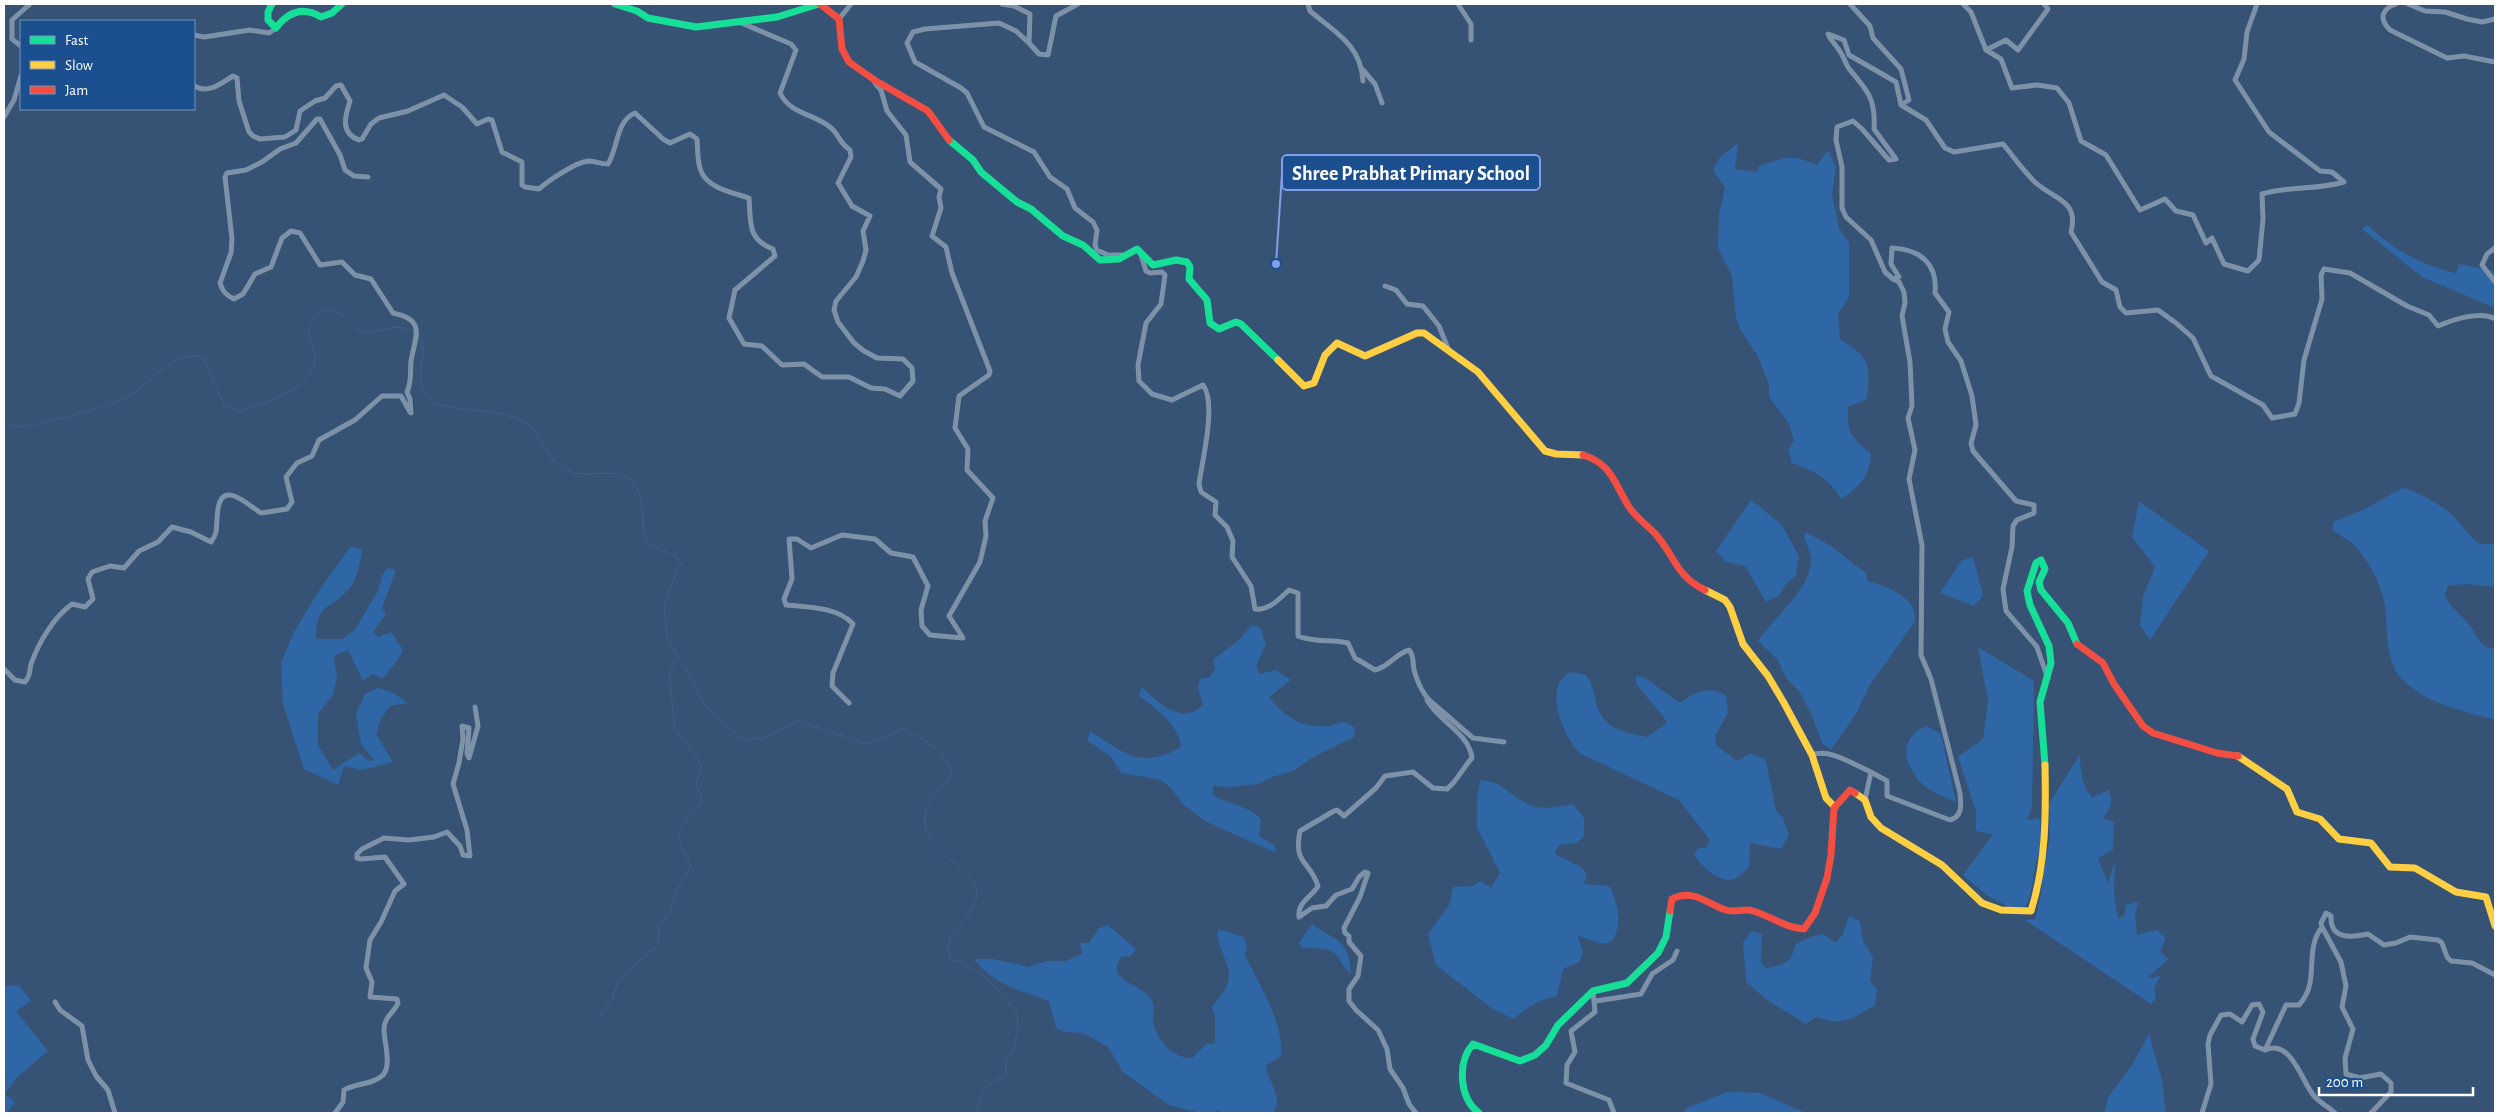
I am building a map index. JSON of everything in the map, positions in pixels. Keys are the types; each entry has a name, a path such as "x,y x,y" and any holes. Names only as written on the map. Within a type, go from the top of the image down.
{"main road":[{"path":"272,4 268,12 268,20 276,28 284,16 290,13 312,12 321,17 332,14 342,4"},
{"path":"615,4 633,7 648,18 696,27 736,20 777,17 801,6 820,4 839,19 844,54 850,62 876,81 928,111 946,137 965,153 981,172 1017,202 1031,209 1063,236 1083,245 1100,260 1119,259 1137,249 1154,265 1176,260 1187,262 1190,266 1189,279 1207,300 1210,323 1219,329 1236,322 1241,324 1304,386 1314,383 1326,354 1331,346 1337,343 1364,356 1417,333 1424,333 1478,372 1545,451 1556,454 1590,455 1610,472 1630,509 1660,539 1685,578 1692,584 1725,600 1730,607 1743,644 1755,662 1768,676 1812,755 1826,798 1835,807"},
{"path":"1479,1113 1470,1105 1464,1088 1463,1066 1467,1049 1473,1044 1479,1045 1520,1061 1535,1055 1546,1045 1558,1025 1593,991 1627,984 1658,953 1666,937 1672,900 1680,894 1707,900 1727,911 1750,909 1794,930 1804,929 1813,918 1827,878 1832,846 1831,817 1835,807 1850,790 1865,800 1871,817 1881,828 1942,865 1982,903 2001,910 2031,911 2038,888 2046,830 2046,744 2040,702 2051,664 2049,646 2030,605 2027,591 2036,562 2040,560 2044,569 2039,582 2041,590 2068,623 2083,650 2103,663 2114,684 2143,726 2153,733 2186,744 2217,753 2241,756 2254,769 2287,789 2297,812 2320,819 2335,837 2371,843 2390,867 2398,869 2415,868 2439,880 2452,890 2486,897 2489,903 2491,921 2495,926"}],"street":[{"path":"12,39 12,20 30,4"},
{"path":"839,19 851,4"},
{"path":"1002,4 1014,6 1030,14 1029,43"},
{"path":"1078,4 1056,16 1048,55 1039,54 1016,31 999,23 925,29 913,32 907,43 915,62 962,88 967,93 984,127 1034,152 1050,177 1067,189 1075,208 1093,222 1097,230 1095,245 1097,250 1108,255 1126,255"},
{"path":"1308,4 1310,11 1350,46 1360,59 1363,81"},
{"path":"1458,4 1472,24 1471,40"},
{"path":"1850,4 1870,26 1873,38 1901,70 1909,100 1901,105"},
{"path":"1963,4 1971,12 1986,50 2001,60 2012,88 2038,85 2057,88 2069,103 2081,141 2106,155 2140,210 2165,199 2176,211 2193,215 2206,243 2212,238 2224,264 2248,271 2259,260 2263,219 2262,194 2271,191 2327,187 2344,182 2332,172 2320,171 2269,132 2235,80 2244,59 2247,32 2257,4"},
{"path":"1986,50 2006,40 2018,50 2048,9 2044,4"},
{"path":"2396,4 2386,8 2381,16 2382,23 2390,30 2447,58 2464,56 2495,62"},
{"path":"2408,4 2425,11 2445,12 2482,22 2495,19"},
{"path":"195,86 202,90 212,89 234,76 237,78 239,101 249,132 260,139 285,137 296,130 300,111 315,101 325,98 336,86 341,85 350,101 344,118 346,128 350,135 359,140 362,139 371,124 379,118 408,111 444,95 462,107 477,124 488,119 492,120 502,152 522,162 522,185 539,190 551,180 583,162 608,164 614,155 622,123 635,113 662,140 670,143 690,134 697,139 700,170 705,179 719,187 749,198 752,234 762,245 773,249 775,256 735,290 729,318 744,344 762,346 782,365 804,364 822,377 849,377 871,388 886,389 900,396 912,382 912,368 903,359 877,358 854,343 838,322 834,310 836,301 856,277 863,261 866,250 863,231 870,216 852,206 838,182 850,157 850,150 838,139 836,133 830,127 793,110 785,103 780,93 796,50 791,44 736,20"},
{"path":"195,35 204,37 250,30 270,33 276,28"},
{"path":"1812,755 1819,752 1830,754 1871,772 1887,781 1887,796 1950,820 1956,818 1961,811 1960,793 1931,679 1921,655 1922,545 1909,479 1915,450 1908,418 1912,406 1910,362 1902,316 1905,303 1904,292 1899,282 1885,272 1871,240 1846,217 1842,208 1842,167 1836,140 1837,126 1853,121 1889,160 1896,159 1874,129 1875,111 1865,86 1847,66 1840,51 1832,43 1828,34 1844,40 1849,56 1896,82 1901,105 1926,120 1945,148 1954,152 2003,144 2037,184 2059,196 2072,211 2074,219 2071,232 2102,282 2116,290 2120,307 2126,313 2158,310 2176,322 2193,338 2211,376 2263,405 2272,418 2295,414 2299,403 2304,360 2322,299 2321,275 2324,269 2350,273 2407,306 2429,315 2438,326 2450,319 2463,319 2481,315 2495,319"},
{"path":"12,39 20,42"},
{"path":"12,39 20,45"},
{"path":"1362,70 1375,84 1382,103"},
{"path":"4,117 14,100 20,79"},
{"path":"849,704 832,686 833,673 853,624 848,618 817,608 786,605 784,599 792,579 789,539 797,539 811,548 842,535 875,539 891,553 913,557 928,586 921,610 922,626 930,634 963,638 950,616 980,562 986,536 985,521 992,498 967,470 968,449 955,428 959,396 989,375 990,371 952,273 946,247 932,236 942,204 939,197 941,189 910,162 906,135 886,111 881,90 876,81"},
{"path":"4,670 15,680 26,682 31,676 30,667 40,642 64,610 72,604 85,607 93,599 88,579 92,572 110,566 124,568 139,551 158,542 172,527 192,532 210,542 216,534 217,507 222,498 227,496 233,495 261,513 287,509 292,502 286,478 297,463 312,456 319,440 355,420 382,396 400,396 410,413 410,399 407,392 418,334 414,324 407,318 393,313 371,279 355,275 342,262 320,265 300,233 291,231 282,238 271,267 255,274 243,294 234,299 229,297 223,292 220,283 231,253 232,239 225,177 228,173 246,170 262,162 280,149 296,143 320,119 340,156 345,170 354,176 368,176"},
{"path":"1893,279 1899,277 1891,264 1892,248 1907,249 1928,262 1934,270 1937,278 1935,293 1949,312 1945,329 1948,342 1961,361 1972,396 1976,425 1971,444 1973,451 2016,501 2034,505 2034,513 2017,520 2013,526 2012,547 2003,589 2006,610 2037,647 2043,670 2048,679"},
{"path":"2495,248 2487,254 2482,265 2495,282"},
{"path":"1140,251 1146,271 1150,273 1162,272 1165,275 1161,304 1146,323 1138,365 1139,381 1152,394 1172,400 1203,385 1208,391 1209,413 1199,484 1201,492 1216,502 1215,515 1227,526 1233,541 1232,557 1251,586 1255,609 1261,610 1274,604 1289,590 1298,593 1298,636 1310,641 1330,639 1348,643 1354,658 1375,670 1383,669 1400,653 1409,650 1414,656 1414,669 1432,709 1471,748 1472,758 1462,769 1458,780 1446,789 1433,788 1412,772 1385,776 1376,788 1344,816 1337,810 1334,811 1300,831 1299,858 1316,878 1318,886 1298,911 1299,917 1312,908 1326,906 1336,895 1352,889 1359,877 1365,872 1368,873 1360,897 1344,928 1349,936 1349,942 1360,956 1358,976 1349,989 1349,1001 1378,1030 1387,1049 1390,1069 1404,1088 1409,1104 1416,1113"},
{"path":"1385,286 1396,290 1407,304 1423,306 1438,326 1451,353"},
{"path":"1424,694 1473,738 1504,742"},
{"path":"335,1113 343,1102 344,1090 346,1088 366,1084 382,1076 385,1071 387,1065 384,1025 398,1003 397,999 392,997 370,997 372,982 366,968 370,940 381,922 395,891 404,884 385,857 361,859 357,858 357,854 362,848 384,838 409,840 434,837 448,832 460,846 463,855 470,856 467,830 453,784 463,739 462,726 469,728 467,754 469,758 478,726 474,707"},
{"path":"1865,800 1871,772"},
{"path":"2265,1050 2286,1005 2299,1005 2305,998 2311,976 2314,937 2322,926 2323,916 2328,913 2333,926 2346,937 2360,937 2368,934 2380,943 2388,945 2410,937 2438,940 2442,943 2447,957 2451,960 2472,962 2495,975"},
{"path":"2322,926 2341,962 2346,986 2342,1007 2353,1029 2345,1058 2346,1074 2352,1078 2381,1074 2391,1083 2391,1092 2371,1113"},
{"path":"1596,1001 1641,994 1652,974 1672,960 1676,951"},
{"path":"1593,991 1596,1001 1595,1012 1571,1030 1575,1052 1567,1066 1566,1083 1609,1100 1614,1113"},
{"path":"55,1002 60,1010 82,1026 88,1060 96,1076 108,1090 115,1113"},
{"path":"2202,1113 2211,1084 2208,1044 2218,1018 2225,1014 2230,1014 2242,1022 2252,1005 2259,1004 2263,1012 2253,1039 2255,1046 2265,1050 2276,1048 2284,1050 2313,1095 2336,1113"}],"shaded area":[{"path":"1738,143 1735,169 1757,172 1759,166 1788,158 1800,159 1817,165 1828,150 1836,167 1832,194 1839,228 1849,243 1849,297 1838,314 1840,339 1863,357 1868,369 1867,399 1848,407 1848,422 1855,439 1871,453 1869,468 1863,480 1841,499 1832,486 1820,476 1792,463 1788,450 1794,440 1788,422 1769,397 1769,384 1757,355 1740,329 1736,318 1732,276 1718,248 1719,214 1725,188 1713,170 1720,157"},
{"path":"2367,225 2398,249 2419,261 2456,273 2459,264 2495,271 2495,308 2422,277 2362,229"},
{"path":"2402,488 2421,495 2445,509 2475,540 2487,544 2495,543 2495,587 2465,584 2448,586 2445,594 2448,602 2471,627 2480,642 2487,647 2495,648 2495,720 2436,702 2415,690 2398,674 2390,656 2385,606 2378,582 2355,546 2333,531 2333,522 2365,509"},
{"path":"1751,500 1781,524 1799,556 1796,576 1786,584 1780,595 1766,602 1745,566 1726,562 1716,551"},
{"path":"2139,501 2209,551 2150,640 2140,625 2143,597 2155,567 2132,537"},
{"path":"1806,532 1828,544 1866,573 1868,581 1893,590 1908,600 1915,615 1914,623 1870,685 1856,714 1831,750 1822,743 1812,716 1799,691 1786,678 1777,659 1758,641 1805,582 1811,560 1804,537"},
{"path":"350,547 362,549 356,576 348,590 321,613 318,619 316,639 342,639 354,631 378,591 382,576 387,568 396,570 382,608 386,614 373,632 378,637 391,632 403,650 395,664 382,679 373,674 363,681 348,650 334,656 337,679 332,696 318,714 318,745 333,770 359,753 369,761 374,760 361,744 356,713 365,694 378,688 394,693 407,703 390,706 381,719 376,734 393,762 362,770 344,766 338,785 304,769 283,704 281,662 294,632 320,589"},
{"path":"1973,557 1983,596 1974,606 1940,593 1961,561"},
{"path":"1251,625 1260,627 1266,645 1256,666 1259,674 1276,670 1291,680 1269,697 1280,709 1291,718 1303,723 1327,726 1342,722 1355,728 1354,737 1315,756 1293,771 1275,776 1258,784 1231,787 1213,786 1213,795 1251,811 1261,819 1259,836 1274,845 1276,853 1207,822 1184,805 1167,784 1158,779 1121,773 1111,757 1087,740 1090,731 1123,752 1143,758 1167,754 1181,747 1176,731 1171,724 1139,696 1142,687 1155,700 1171,710 1179,713 1195,711 1203,705 1198,688 1200,679 1210,677 1215,669 1213,660 1240,639"},
{"path":"1978,647 2034,681 2032,808 2027,820 2039,818 2041,837 2030,897 2026,906 2016,911 1988,896 1963,875 1993,834 1976,831 1976,811 1958,757 1983,739 1988,701"},
{"path":"1570,672 1586,675 1590,681 1599,711 1608,724 1621,731 1647,737 1667,723 1636,684 1636,676 1645,678 1680,703 1696,693 1707,690 1713,690 1726,695 1728,713 1715,736 1716,745 1737,761 1751,753 1766,760 1776,811 1783,818 1789,835 1781,849 1750,843 1749,867 1740,876 1730,880 1712,874 1694,855 1698,848 1706,848 1710,840 1679,800 1579,753 1573,745 1562,724 1556,700 1557,689 1562,679"},
{"path":"1926,726 1941,734 1956,802 1924,786 1915,775 1907,760 1907,744 1917,731"},
{"path":"2080,754 2082,777 2092,797 2109,790 2111,802 2108,812 2103,819 2114,822 2113,850 2098,858 2108,883 2115,860 2114,894 2118,918 2125,915 2125,905 2138,902 2135,916 2137,935 2157,930 2166,938 2160,952 2169,959 2147,978 2161,976 2154,988 2156,998 2151,1004 2025,920 2035,919 2041,895 2050,836 2049,804"},
{"path":"1480,780 1495,783 1519,799 1537,807 1549,808 1573,804 1584,818 1584,836 1577,843 1559,845 1555,854 1581,867 1587,874 1584,884 1610,887 1618,914 1617,928 1612,941 1603,944 1578,936 1583,953 1579,962 1563,969 1557,996 1534,1004 1514,1019 1494,1010 1436,965 1428,934 1449,905 1453,887 1472,886 1481,881 1491,888 1500,873 1477,828 1477,800"},
{"path":"1849,916 1860,921 1863,940 1873,958 1870,981 1877,990 1875,1005 1847,1020 1834,1021 1816,1017 1806,1024 1767,1000 1746,982 1743,942 1752,931 1762,934 1761,963 1766,968 1786,962 1792,956 1796,944 1810,937 1823,934 1836,943 1843,934"},
{"path":"1312,924 1340,942 1344,947 1350,962 1351,973 1332,951 1303,948 1299,943"},
{"path":"1108,925 1136,949 1131,956 1121,957 1117,965 1117,971 1121,977 1151,999 1154,1006 1154,1025 1163,1043 1173,1052 1192,1058 1206,1044 1215,1043 1215,1016 1212,1007 1228,984 1227,963 1218,941 1218,929 1244,937 1247,946 1245,955 1275,1017 1279,1030 1281,1056 1266,1066 1277,1102 1273,1113 1223,1113 1220,1111 1200,1113 1169,1105 1123,1072 1108,1047 1083,1033 1064,1032 1056,1028 1049,1001 1008,986 989,974 974,959 993,959 1029,967 1046,961 1065,961 1082,954 1080,943 1089,943 1099,928"},
{"path":"19,985 31,1001 16,1011 48,1051 18,1076 5,1094 15,1102 7,1113 4,1113 4,986"},
{"path":"2149,1034 2162,1080 2166,1113 2104,1113 2108,1097 2132,1065"},
{"path":"1727,1092 1760,1093 1806,1113 1683,1113 1687,1108"}],"waterway":[{"path":"4,421 16,427 27,426 56,420 120,401 137,391 172,363 192,356 203,357 224,405 239,412 282,396 309,375 315,359 309,331 315,318 322,312 328,310 336,311 354,327 362,331 375,332 399,327 413,332"},
{"path":"419,335 423,348 421,381 423,390 431,402 455,408 513,417 531,427 553,460 560,466 576,473 617,474 632,481 636,486 641,501 647,543 676,556 681,564 669,590 664,608 668,641 686,669 703,703 738,736 745,740 765,738 798,721 867,744 904,729 926,741 944,757 952,772 933,796 927,807 925,827 930,838 939,849 968,875 975,884 977,893 975,904 949,941 948,949 951,960 962,962 987,978 1017,1012 1018,1028 1013,1051 1006,1061 1006,1074 986,1088 974,1113"},
{"path":"597,1019 612,1000 617,985 628,970 658,946 659,926 667,917 680,885 691,866 680,844 679,837 682,826 697,808 702,798 696,785 702,765 675,729 669,672 678,657"}],"traffic: fast":[{"path":"272,4 268,12 268,20 276,28 281,22 296,12 308,12 321,17 332,13 342,4"},
{"path":"615,4 637,11 648,18 696,27 777,17 819,4"},
{"path":"949,140 973,160 981,172 1017,202 1031,209 1063,236 1083,245 1100,260 1119,259 1137,249 1153,265 1176,260 1187,262 1190,267 1189,279 1207,300 1210,323 1219,329 1236,322 1241,324 1278,360"},
{"path":"2045,765 2040,702 2051,663 2049,646 2030,605 2027,591 2036,563 2041,560 2045,569 2039,582 2041,590 2068,623 2077,644"},
{"path":"1479,1113 1467,1098 1462,1080 1464,1060 1473,1044 1520,1061 1535,1055 1546,1045 1558,1025 1593,991 1627,983 1658,953 1666,937 1670,911"}],"traffic: slow":[{"path":"1278,360 1304,386 1314,383 1325,355 1337,343 1365,356 1417,333 1424,333 1478,372 1545,451 1556,454 1583,455"},
{"path":"1705,590 1725,600 1730,607 1743,644 1768,676 1784,703 1812,755 1826,798 1835,807"},
{"path":"2238,756 2287,789 2297,812 2320,819 2339,839 2371,843 2390,867 2415,868 2456,892 2486,897 2495,926"},
{"path":"1855,793 1865,800 1871,817 1881,828 1942,865 1982,903 2001,910 2031,911 2040,875 2044,839 2045,765"}],"traffic: jam":[{"path":"820,4 839,19 842,49 849,62 876,81 928,111 949,140"},
{"path":"1583,455 1593,459 1606,469 1632,511 1658,537 1688,579 1705,590"},
{"path":"2077,644 2103,663 2114,684 2143,726 2153,733 2217,753 2238,756"},
{"path":"1670,911 1672,899 1687,895 1700,898 1726,910 1753,911 1784,924 1804,929 1815,913 1827,878 1831,855 1834,808 1850,790 1855,793"}],"place":[{"name":"Shree Prabhat Primary School","path":"1276,264"}]}
